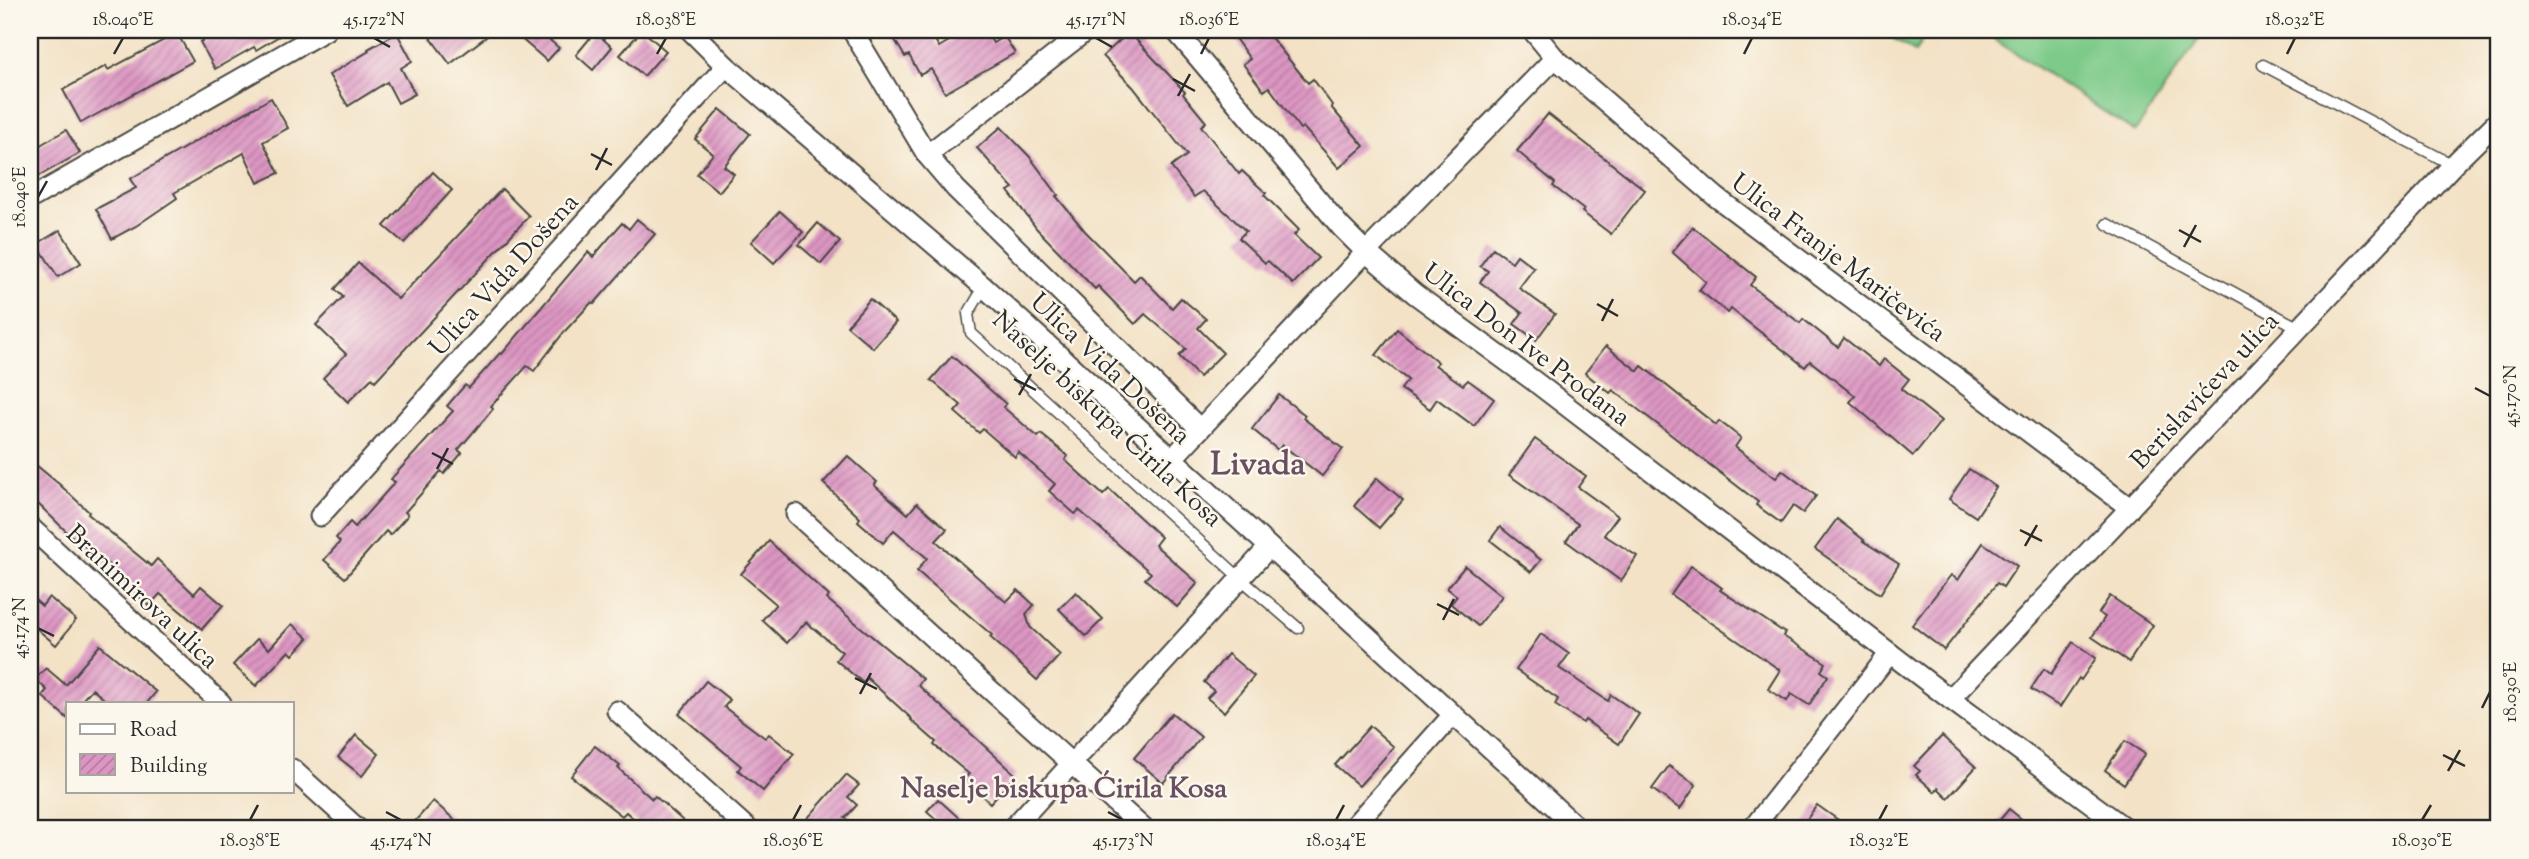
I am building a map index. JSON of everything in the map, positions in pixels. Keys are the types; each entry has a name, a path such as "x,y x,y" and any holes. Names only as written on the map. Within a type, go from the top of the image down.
{"street":[{"path":"30,200 326,30"},
{"name":"Ulica Vida Došena","path":"690,30 726,66 984,287 1579,829"},
{"name":"Ulica Vida Došena","path":"852,30 927,155 956,189 1200,429"},
{"path":"927,155 1087,30"},
{"name":"Ulica Don Ive Prodana","path":"1175,30 1341,227 1415,294 2126,829"},
{"name":"Ulica Franje Maričevića","path":"1532,30 1555,58 1716,197 2130,508"},
{"path":"1171,460 1366,252 1555,58"},
{"name":"Ulica Vida Došena","path":"320,516 726,66"},
{"name":"Berislavićeva ulica","path":"1950,699 2453,164 2499,120"},
{"path":"796,514 1144,829"},
{"name":"Branimirova ulica","path":"30,527 220,702"},
{"path":"1012,829 1269,547"},
{"path":"1752,829 1890,653"},
{"path":"617,711 748,829"},
{"path":"1351,829 1452,716"},
{"path":"294,771 358,829"}],"lane":[{"path":"2263,65 2453,164"},
{"path":"2107,224 2299,328"},
{"name":"Naselje biskupa Ćirila Kosa","path":"984,287 968,314 971,333 1298,628"}],"green space":[{"path":"1880,30 1929,30 1915,52"},
{"path":"1980,30 2205,30 2135,132"}],"building":[{"path":"222,30 289,30 256,50 254,47 215,69 200,42"},
{"path":"440,30 495,30 450,64 430,37"},
{"path":"511,30 538,30 559,48 547,61"},
{"path":"642,30 666,51 644,76 620,55"},
{"path":"889,30 929,30 939,47 968,30 985,30 993,43 1004,36 1015,53 945,93 931,69 920,75 909,55 905,57"},
{"path":"1229,30 1265,30 1308,83 1313,79 1331,107 1364,146 1339,168 1303,127 1300,129 1269,87 1264,91 1243,64 1250,59"},
{"path":"595,32 612,47 593,70 576,55"},
{"path":"1129,32 1185,92 1183,94 1206,122 1201,126 1239,174 1242,171 1266,193 1264,195 1299,230 1294,235 1318,258 1293,284 1268,261 1265,263 1239,238 1246,231 1203,191 1194,197 1171,167 1187,155 1133,87 1103,56"},
{"path":"177,33 193,61 81,123 63,90 106,66 108,70"},
{"path":"397,33 412,61 401,68 415,94 398,103 387,82 348,106 329,75"},
{"path":"271,98 288,128 263,142 279,173 258,183 244,153 174,193 177,198 112,239 96,209 136,188 130,179"},
{"path":"720,109 750,134 724,166 734,174 719,192 697,174 713,154 695,139"},
{"path":"1548,114 1645,190 1611,234 1582,212 1584,210 1553,186 1555,183 1517,151"},
{"path":"1001,127 1029,156 1058,195 1056,196 1085,231 1134,281 1140,275 1172,308 1181,298 1206,319 1198,328 1223,353 1199,377 1179,356 1186,349 1145,314 1135,324 1098,286 1095,289 1037,229 1008,191 1013,188 977,148"},
{"path":"66,130 80,153 30,181 30,151"},
{"path":"433,172 452,190 404,243 384,226"},
{"path":"502,189 529,216 375,381 372,378 348,402 323,378 346,354 316,325 343,297 335,289 358,263 398,299"},
{"path":"780,211 803,232 774,263 751,242"},
{"path":"637,219 655,234 594,304 592,302 564,332 534,371 527,366 491,406 493,409 458,450 462,453 444,474 441,471 405,512 408,515 390,535 386,531 345,578 324,560 340,542 336,538 350,522 355,527 395,482 391,479 453,411 447,406 465,385 469,388 500,353 502,354 588,252 593,257 622,223 629,229"},
{"path":"818,223 840,242 821,264 799,245"},
{"path":"1693,227 1756,277 1750,285 1800,323 1803,319 1838,347 1844,338 1879,366 1884,359 1909,379 1901,389 1941,421 1913,456 1850,402 1855,396 1810,361 1805,367 1731,309 1728,313 1699,290 1706,282 1672,252"},
{"path":"60,230 81,263 58,277 37,244"},
{"path":"1493,248 1512,262 1517,255 1534,268 1519,288 1555,314 1536,340 1514,324 1522,313 1480,282 1488,271 1480,266"},
{"path":"870,299 896,322 873,348 847,326"},
{"path":"1397,329 1438,362 1435,365 1463,385 1468,380 1494,399 1474,426 1437,399 1430,409 1401,389 1408,380 1376,355"},
{"path":"1606,346 1638,371 1642,366 1716,425 1719,421 1741,438 1735,447 1776,478 1782,470 1816,496 1803,513 1793,506 1781,523 1756,505 1758,502 1613,390 1610,393 1585,373"},
{"path":"952,356 1006,404 1003,407 1038,437 1041,434 1068,456 1065,460 1103,495 1109,489 1161,537 1155,545 1198,583 1177,607 1145,579 1151,573 1079,510 1075,514 1049,491 1055,484 1018,452 1015,457 983,429 979,433 955,412 961,405 931,380"},
{"path":"1279,395 1305,415 1303,418 1343,449 1322,476 1282,445 1278,450 1252,429"},
{"path":"1535,439 1586,476 1578,487 1618,516 1604,535 1637,556 1621,581 1566,541 1578,524 1509,475"},
{"path":"848,456 877,482 874,485 908,514 917,503 947,529 936,541 1006,602 1018,590 1034,605 1026,614 1030,627 1060,655 1037,680 990,637 992,635 917,571 927,558 894,530 883,543 858,521 860,518 823,483"},
{"path":"30,460 59,484 89,512 88,514 151,566 157,559 194,594 201,586 223,605 202,629 160,594 149,606 109,568 110,566 69,534 30,496"},
{"path":"1969,469 1996,487 1976,517 1949,499"},
{"path":"1377,478 1403,500 1379,528 1354,506"},
{"path":"1837,519 1863,541 1899,564 1880,594 1815,549"},
{"path":"1500,527 1541,560 1531,572 1490,540"},
{"path":"769,541 829,596 827,599 923,679 918,685 1016,775 990,803 964,779 969,774 934,745 936,742 912,719 867,678 863,683 836,660 842,652 806,622 787,643 762,620 776,604 741,574"},
{"path":"1983,543 2017,566 2003,587 1997,583 1944,650 1912,625 1951,575 1958,580"},
{"path":"1465,566 1502,596 1478,626 1451,604 1457,596 1447,588"},
{"path":"1691,566 1722,588 1720,590 1785,633 1783,636 1826,663 1821,671 1828,676 1809,705 1791,694 1787,701 1768,689 1780,670 1671,595"},
{"path":"1076,592 1103,619 1086,636 1059,609"},
{"path":"30,596 42,606 49,597 76,620 56,645 30,623"},
{"path":"2110,596 2153,625 2129,662 2092,637 2105,617 2099,613"},
{"path":"292,624 308,638 293,655 289,651 256,686 233,665 257,639 269,649"},
{"path":"1541,634 1569,654 1559,668 1608,701 1611,695 1639,714 1619,744 1585,720 1583,723 1555,705 1558,699 1516,670"},
{"path":"2073,642 2096,658 2060,707 2031,689 2044,669 2051,674"},
{"path":"100,645 156,692 148,702 108,702 92,689 82,700 85,702 66,702 66,717 42,696 47,690 35,679 46,668 66,685"},
{"path":"1228,654 1254,676 1224,712 1207,698 1214,691 1204,682"},
{"path":"706,681 730,700 724,707 765,738 769,734 794,754 763,791 738,770 741,766 679,714"},
{"path":"1172,713 1201,737 1163,783 1134,758"},
{"path":"1370,726 1394,747 1359,786 1335,765"},
{"path":"356,735 379,754 362,776 338,757"},
{"path":"1942,736 1976,767 1948,798 1938,788 1935,792 1916,775 1920,771 1914,766"},
{"path":"2125,741 2145,754 2124,784 2105,770"},
{"path":"595,746 620,766 618,768 652,799 655,796 692,829 645,829 626,812 622,816 571,776"},
{"path":"1669,766 1696,785 1680,809 1652,789"},
{"path":"846,775 859,785 848,797 857,805 845,818 859,829 798,829"},
{"path":"938,799 971,829 947,829 927,811"},
{"path":"433,801 465,829 408,829"},
{"path":"1817,805 1851,829 1800,829"},
{"path":"2009,809 2034,829 1992,829"}],"district":[{"name":"Livada","path":"1258,462"},
{"name":"Naselje biskupa Ćirila Kosa","path":"1064,787"}]}
